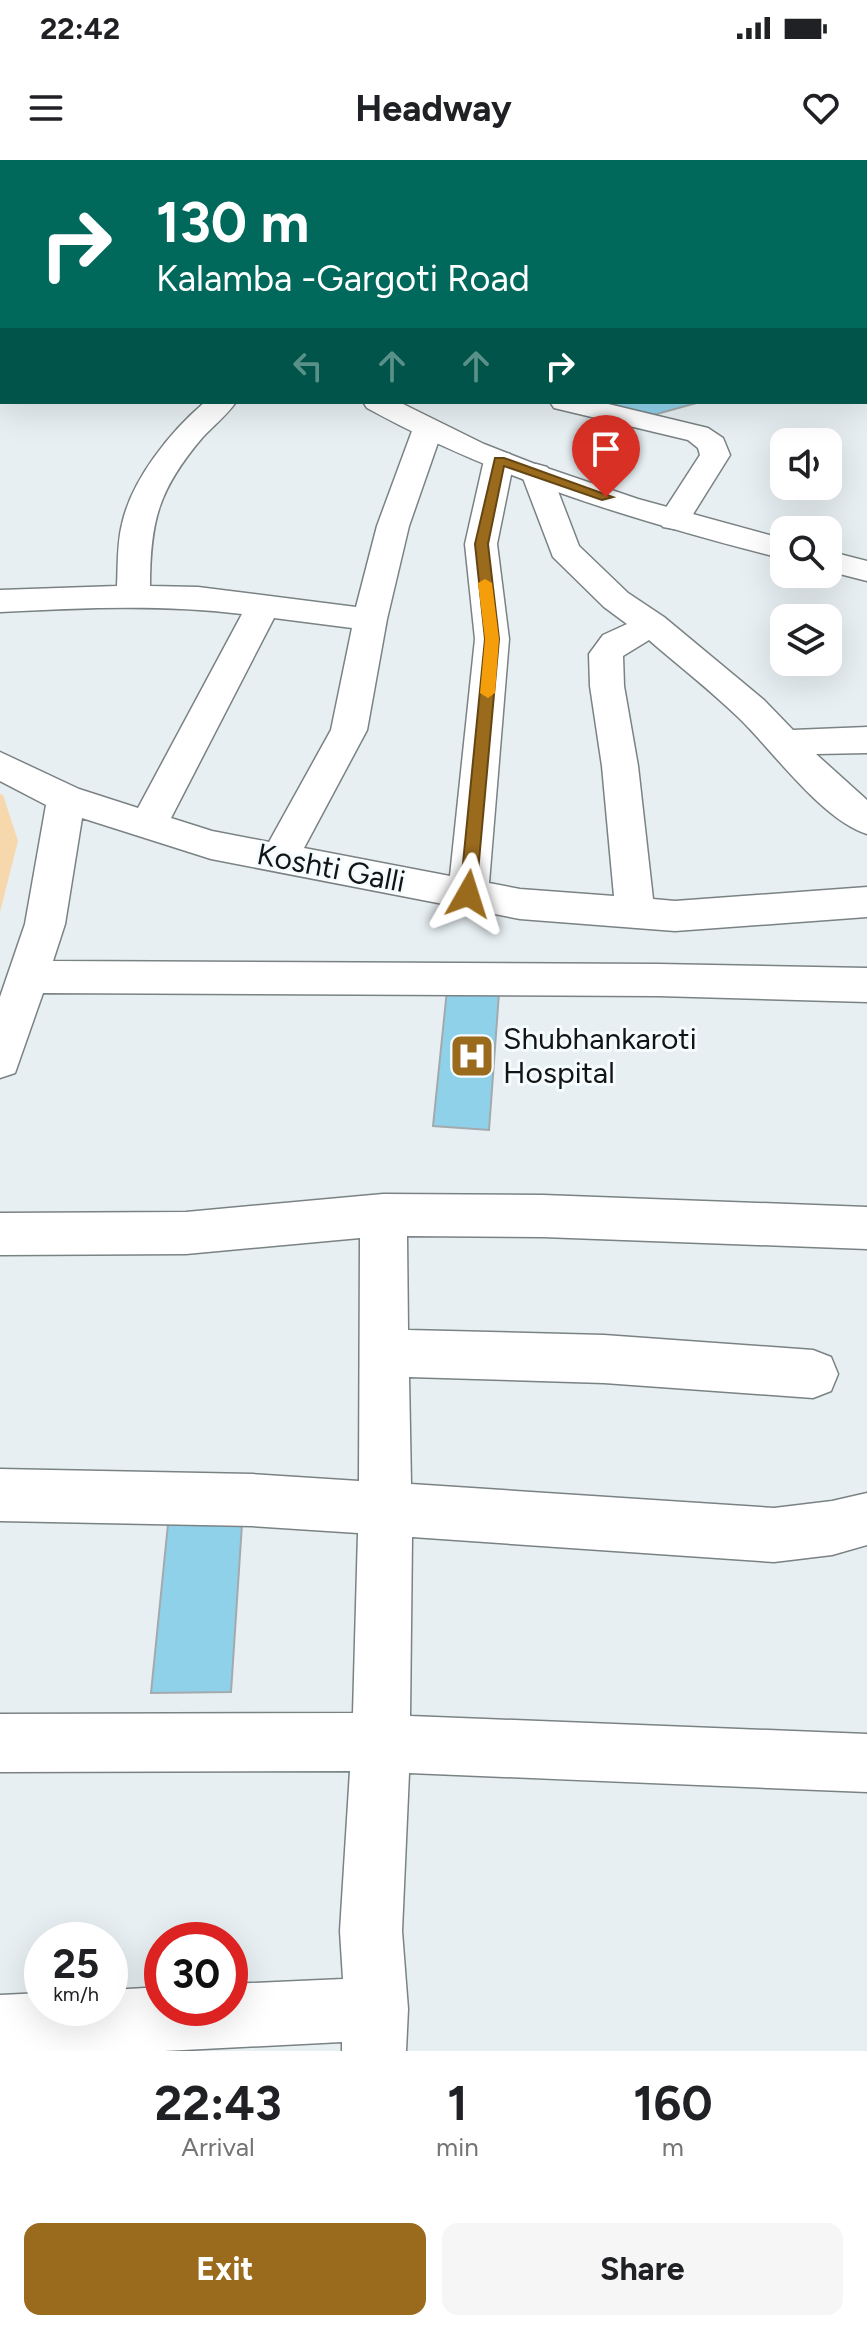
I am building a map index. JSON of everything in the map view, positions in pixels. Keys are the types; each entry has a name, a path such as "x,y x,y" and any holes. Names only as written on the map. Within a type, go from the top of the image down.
{"street":[{"path":"133,596 139,519 172,459 202,417 219,404"},
{"path":"380,404 427,431 499,460 674,520 770,545"},
{"path":"572,404 698,434 712,444 715,455 674,520"},
{"path":"279,859 349,730 370,619 393,526 427,431"},
{"path":"468,894 492,639 481,544 499,460"},
{"path":"536,473 564,550 616,600 652,625 751,709 824,785 867,820"},
{"path":"842,565 867,571"},
{"path":"0,601 133,596 198,598 370,619"},
{"path":"148,825 262,608"},
{"path":"635,913 620,766 607,686 606,654 615,643 652,625"},
{"path":"785,743 867,740"},
{"name":"Koshti Galli","path":"0,765 66,799 211,845 520,904 675,916 867,902"},
{"path":"0,1060 45,924 66,799"},
{"path":"25,977 642,980 867,985"},
{"path":"0,1234 186,1233 383,1215 543,1216 867,1228"},
{"path":"0,2027 375,2030 371,1931 381,1745 385,1511 383,1215"},
{"path":"384,1353 604,1359 813,1374"},
{"path":"0,1495 252,1500 774,1535 832,1528 867,1519"},
{"path":"0,1743 84,1746 320,1741 740,1761 867,1763"}],"shaded area":[{"path":"0,794 3,795 18,841 0,912"}],"building":[{"path":"615,404 693,404 632,421"},
{"path":"447,990 499,993 489,1130 433,1126"},
{"path":"168,1524 242,1524 231,1692 151,1693"}],"slow traffic":[{"path":"485,583 492,639 488,693"}],"place":[{"name":"Shubhankaroti Hospital","path":"472,1056"}],"route":[{"path":"468,894 492,639 481,544 499,460 606,497"}]}
